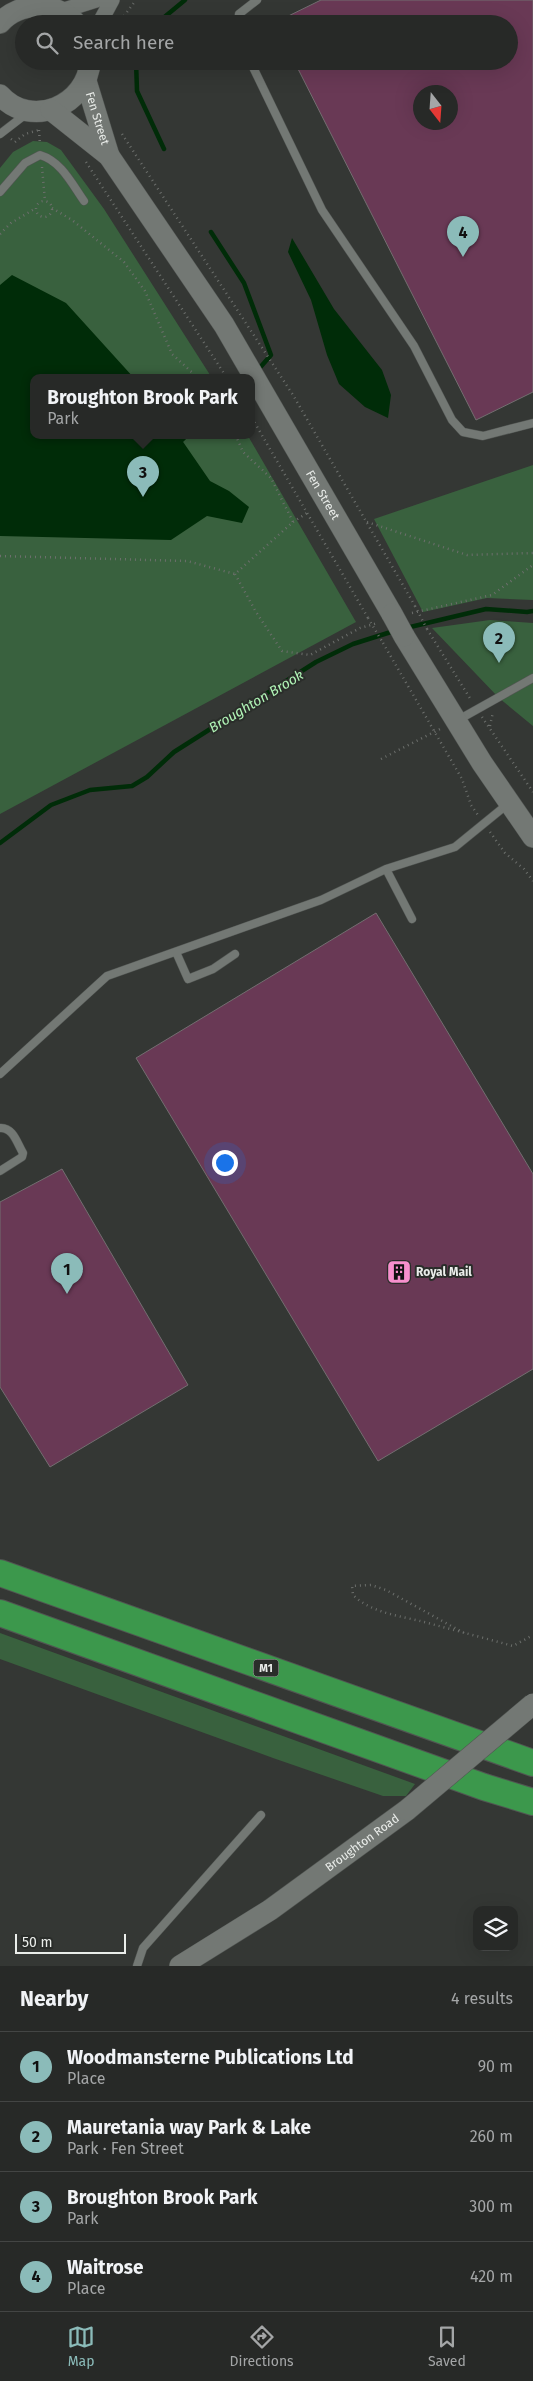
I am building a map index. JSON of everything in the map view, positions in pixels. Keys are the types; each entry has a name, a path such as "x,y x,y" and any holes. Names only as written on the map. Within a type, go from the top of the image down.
{"highway":[{"name":"M1","path":"0,1573 533,1763"},
{"path":"0,1614 533,1802"}],"street":[{"path":"74,15 96,0"},
{"path":"104,15 112,0"},
{"path":"0,23 30,3 61,15"},
{"path":"0,95 16,107 29,111 51,110 66,104 78,94 88,71"},
{"name":"Fen Street","path":"88,71 109,156"},
{"name":"Fen Street","path":"51,110 109,156 224,325 252,374"},
{"name":"Fen Street","path":"255,378 404,636 456,721 533,837"},
{"name":"Broughton Road","path":"180,1966 270,1910 407,1810 533,1704"}],"lane":[{"path":"239,15 257,0"},
{"path":"254,70 322,210 414,346 452,420 463,432 483,436 533,423"},
{"path":"0,134 29,111"},
{"path":"0,192 25,163 40,155 51,158 60,167 84,201"},
{"path":"456,721 533,678"},
{"path":"0,1074 107,976 321,900 386,869 455,847 509,803"},
{"path":"386,869 412,918"},
{"path":"176,952 188,979 213,968 235,954"},
{"path":"0,1128 10,1130 23,1153 22,1157 17,1161 0,1171"},
{"path":"138,1966 143,1948 261,1815"}],"path":[{"path":"125,15 136,0"},
{"path":"14,142 33,131 44,130"},
{"path":"121,133 273,362 427,629"},
{"path":"40,155 45,201"},
{"path":"82,156 224,374"},
{"path":"0,234 11,223 36,208 38,204 45,201 50,203 52,208 72,220 124,262 145,291 172,354 194,374"},
{"path":"36,208 39,215 44,216 49,214 52,208"},
{"path":"255,423 462,779 471,805 476,813"},
{"path":"237,439 243,452 271,478 293,522"},
{"path":"0,556 188,561 235,574 293,522 307,513"},
{"path":"366,522 468,555 533,553"},
{"path":"380,759 456,721"},
{"path":"496,839 505,852 524,869 533,881"},
{"path":"464,1633 386,1590 371,1585 352,1586 353,1595 360,1602 377,1610 513,1646 533,1635"}],"shaded area":[{"path":"33,141 47,142 61,150 104,209 209,374 30,374 30,439 250,439 356,622 0,814 0,168 13,152"},
{"path":"292,238 334,309 382,370 391,395 388,418 365,407 339,384 327,355 311,300 288,252"},
{"path":"12,275 66,303 130,374 30,374 30,439 181,439 210,481 229,491 249,507 242,523 207,516 171,540 0,536 0,285"},
{"path":"533,465 533,600 487,598 423,612 374,519"},
{"path":"490,620 533,623 533,726 499,698 432,628"},
{"path":"0,1633 415,1784 406,1796 383,1796 0,1659"}],"building":[{"path":"321,0 533,0 533,392 476,420 299,70 518,70 518,15 290,15"},
{"name":"Royal Mail","path":"376,913 533,1174 533,1369 378,1461 136,1058"},
{"path":"62,1169 188,1385 50,1467 0,1387 0,1202"}],"waterway":[{"path":"167,15 185,0"},
{"path":"136,70 137,91 164,149"},
{"path":"211,232 244,283 271,355 257,371"},
{"name":"Broughton Brook","path":"406,628 486,609 533,611"},
{"name":"Broughton Brook","path":"0,843 51,805 90,790 132,786 147,777 174,752 316,662 353,644 394,631"}],"place":[{"name":"Waitrose","path":"463,257"},
{"name":"Broughton Brook Park","path":"143,497"},
{"name":"Mauretania way Park & Lake","path":"499,663"},
{"name":"Royal Mail","path":"399,1272"},
{"name":"Woodmansterne Publications Ltd","path":"67,1294"}]}
